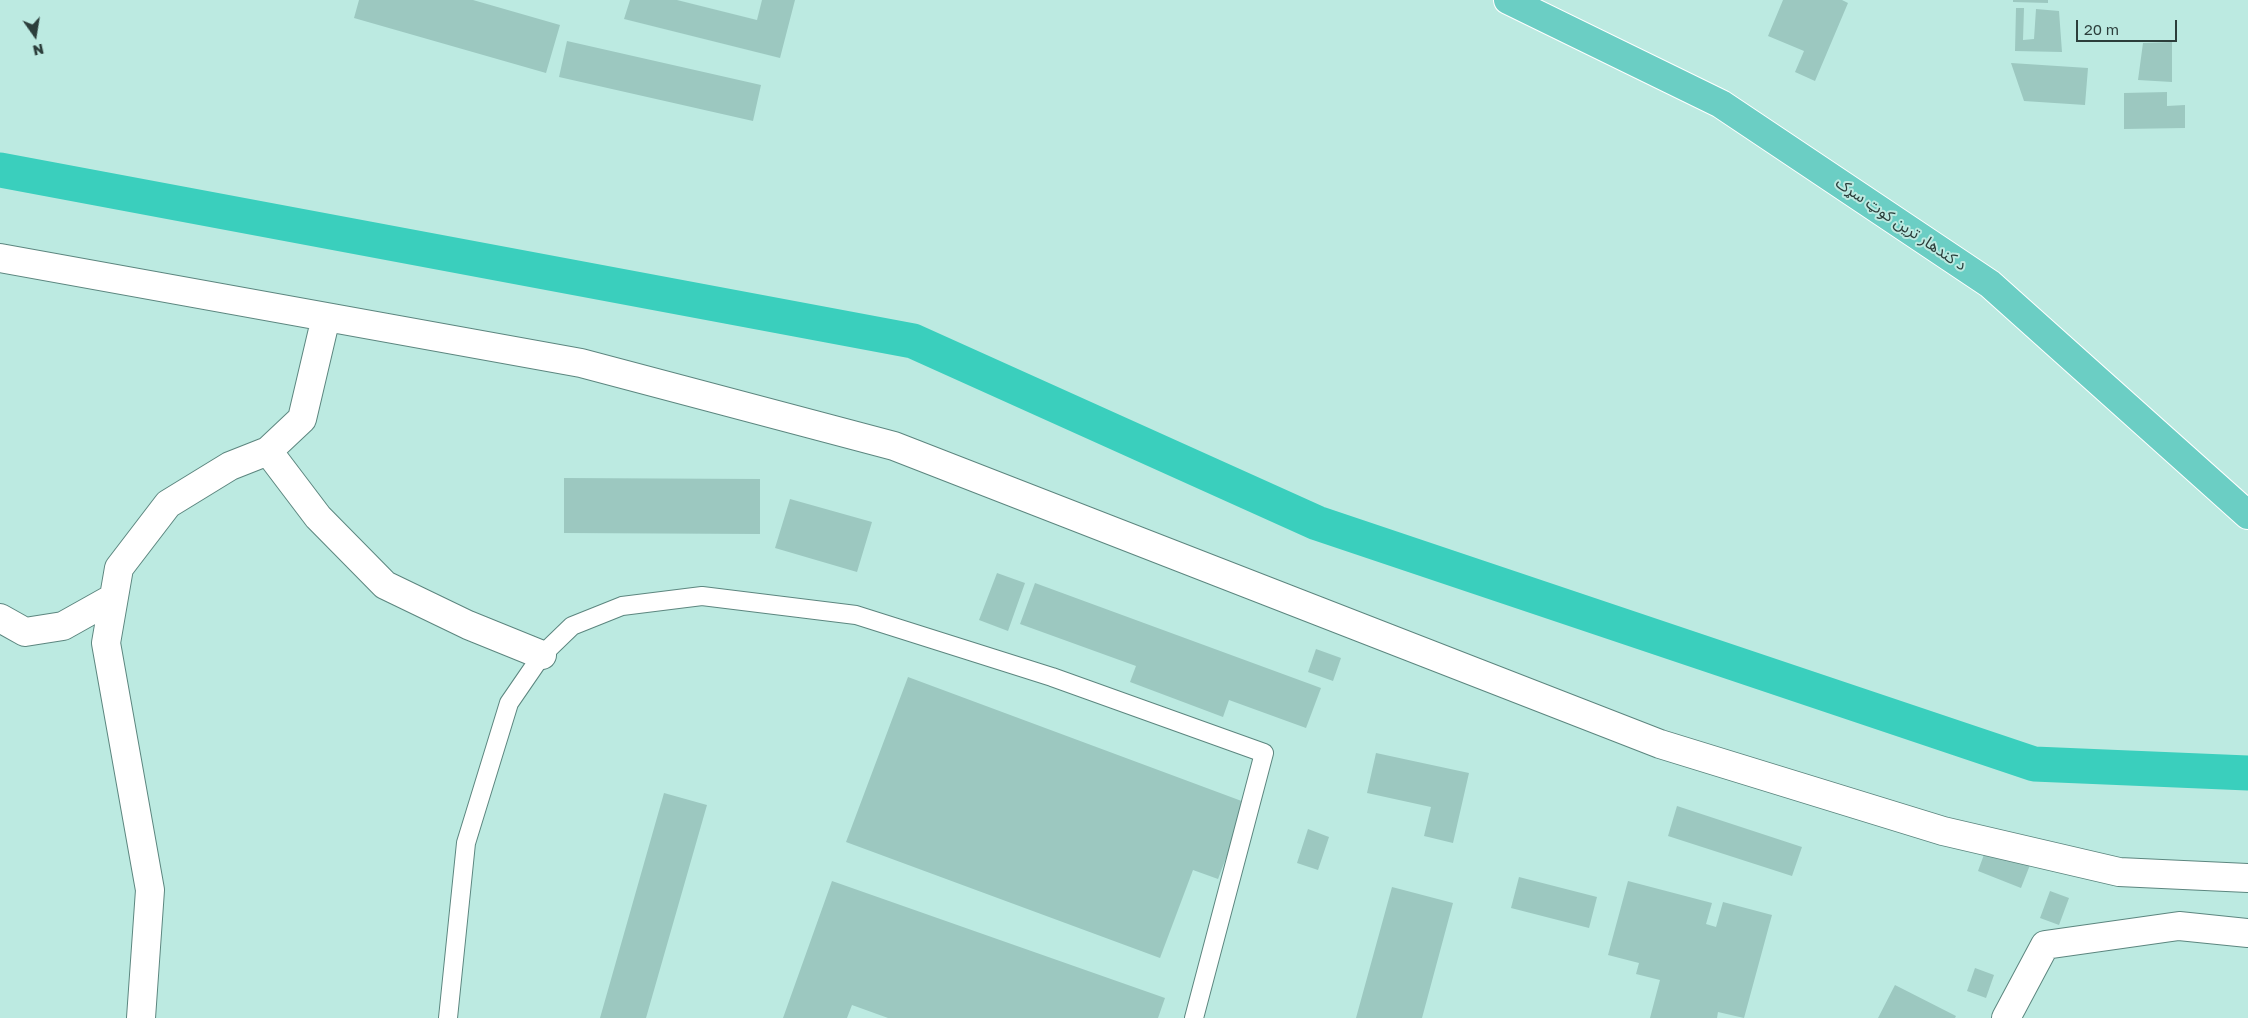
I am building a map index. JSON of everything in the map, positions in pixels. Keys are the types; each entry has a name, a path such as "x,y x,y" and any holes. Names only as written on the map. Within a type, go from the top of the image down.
{"main road":[{"name":"د کندهار ترين کوټ سړک","path":"1508,0 1721,104 1990,284 2248,515"}],"street":[{"path":"0,258 581,363 894,446 1660,744 1943,831 2119,872 2248,878"},
{"path":"141,1018 150,890 106,643 119,568 168,504 230,466 268,451 302,419 326,317"},
{"path":"268,451 318,518 385,584 468,625 542,655"},
{"path":"0,618 25,632 63,626 113,598"},
{"path":"2006,1018 2045,945 2179,926 2248,933"}],"lane":[{"path":"448,1018 466,843 509,703 542,655 572,626 622,606 702,596 856,614 1052,676 1264,753 1194,1018"}],"building":[{"path":"359,0 473,0 560,25 546,73 354,18"},
{"path":"630,0 677,0 757,20 762,0 795,0 780,58 624,19"},
{"path":"1783,0 1842,0 1848,3 1815,81 1795,72 1804,51 1768,36"},
{"path":"2013,0 2048,0 2048,3 2013,2"},
{"path":"2016,8 2024,8 2023,40 2034,39 2036,9 2059,11 2062,52 2015,51"},
{"path":"567,41 761,85 753,121 559,77"},
{"path":"2172,42 2172,82 2138,80 2143,43"},
{"path":"2011,63 2088,68 2085,105 2024,101"},
{"path":"2167,92 2167,106 2185,105 2185,128 2124,129 2124,93"},
{"path":"564,478 760,479 760,534 564,533"},
{"path":"790,499 872,522 857,572 775,548"},
{"path":"997,573 1025,583 1008,631 979,620"},
{"path":"1035,583 1321,688 1306,728 1229,700 1223,717 1130,682 1136,666 1020,624"},
{"path":"1316,649 1341,658 1333,681 1308,672"},
{"path":"908,677 1247,803 1218,879 1193,870 1160,958 846,842"},
{"path":"1376,753 1469,773 1453,843 1424,836 1431,807 1367,793"},
{"path":"664,793 707,805 646,1018 600,1018"},
{"path":"1677,806 1802,847 1792,876 1668,836"},
{"path":"1308,829 1329,837 1318,870 1297,863"},
{"path":"1986,849 2030,865 2021,888 1978,871"},
{"path":"1519,877 1597,897 1589,928 1511,908"},
{"path":"832,881 1165,998 1158,1018 888,1018 852,1005 847,1018 783,1018"},
{"path":"1628,881 1712,903 1706,924 1716,927 1723,902 1772,915 1744,1018 1718,1012 1717,1018 1650,1018 1660,980 1636,974 1639,963 1608,955"},
{"path":"1392,887 1453,903 1422,1018 1356,1018"},
{"path":"2050,891 2069,898 2059,925 2040,918"},
{"path":"1975,968 1994,975 1986,998 1967,991"},
{"path":"1895,985 1956,1016 1955,1018 1878,1018"}],"waterway":[{"path":"0,170 913,341 1317,523 2034,764 2248,773"}]}
